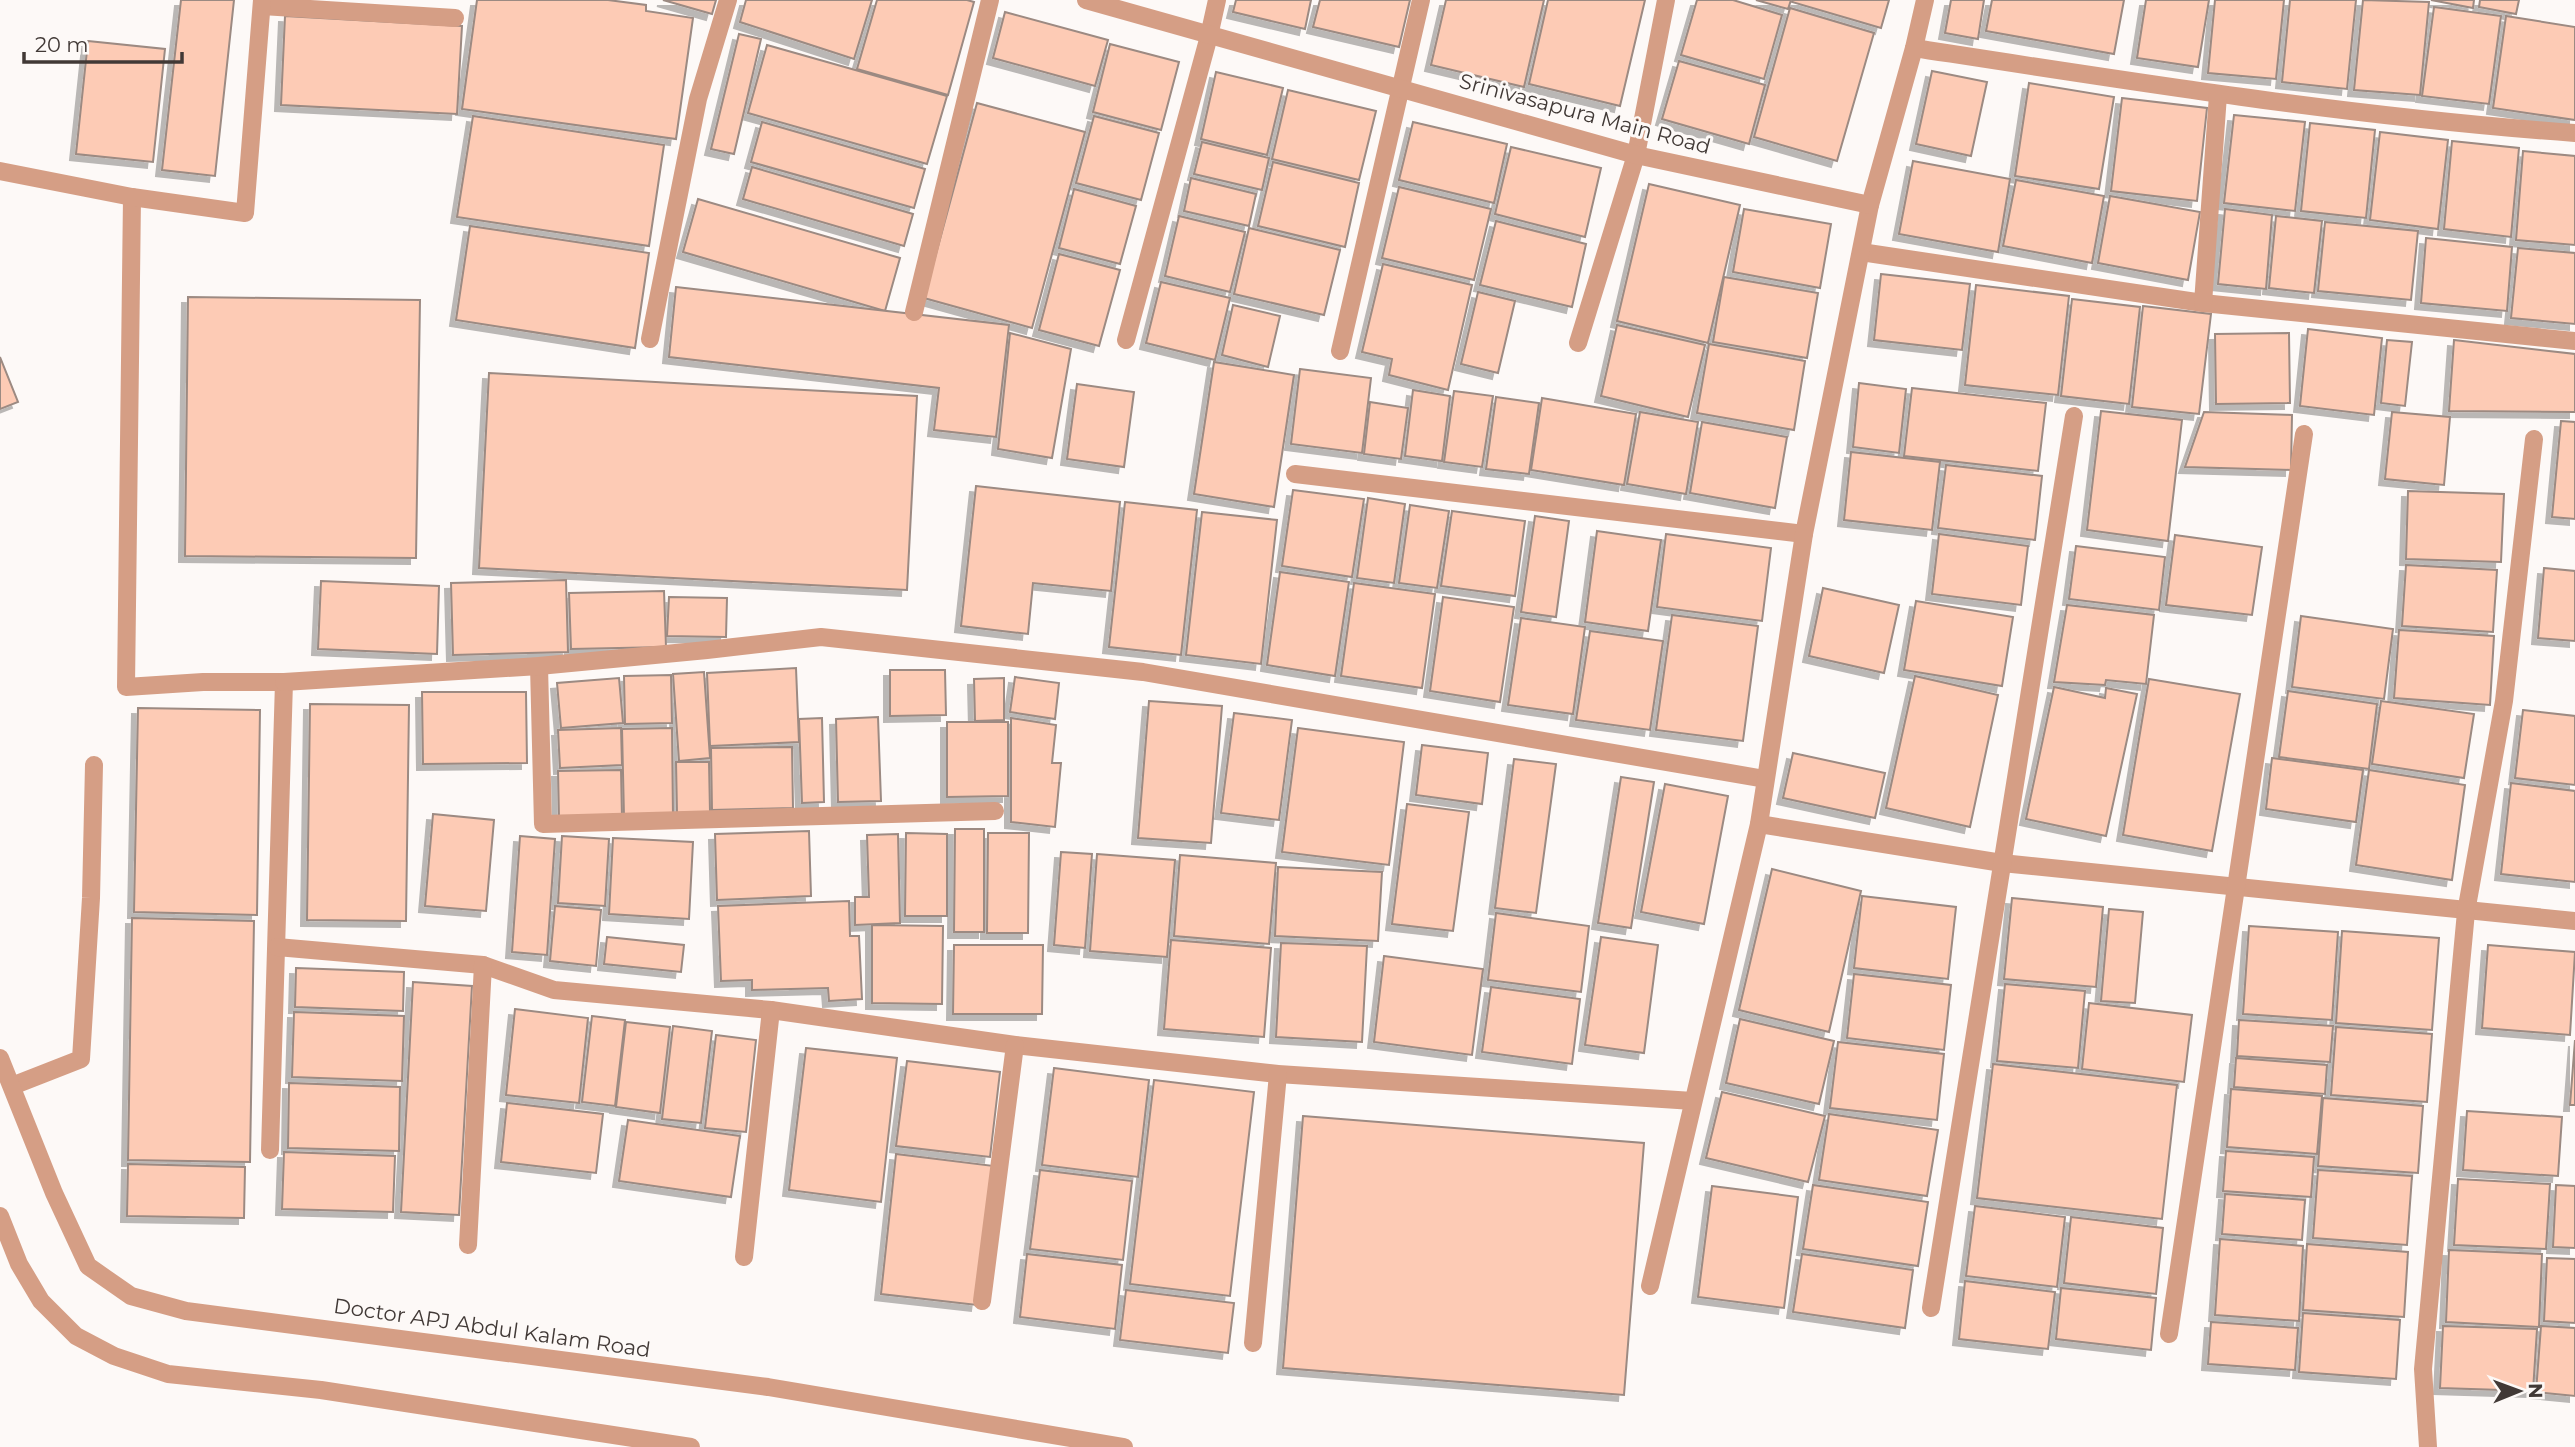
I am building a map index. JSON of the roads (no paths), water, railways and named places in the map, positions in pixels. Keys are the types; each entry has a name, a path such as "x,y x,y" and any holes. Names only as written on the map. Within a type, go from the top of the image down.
{"street":[{"path":"650,339 698,99 728,0"},
{"path":"914,312 990,0"},
{"name":"Srinivasapura Main Road","path":"1086,0 1636,155 1870,205"},
{"path":"1126,340 1217,0"},
{"path":"1340,351 1421,0"},
{"path":"1578,343 1636,155 1666,0"},
{"path":"1650,1286 1759,824 1804,534 1870,205 1925,0"},
{"path":"0,171 132,197 245,213 262,3 455,18"},
{"path":"1914,48 2218,94 2494,127 2575,133"},
{"path":"2203,303 2218,94"},
{"path":"132,197 126,687 203,682 284,682 539,666 821,636 1143,672 1765,779"},
{"path":"1861,252 2203,303 2575,341"},
{"path":"1931,1308 2074,416"},
{"path":"2169,1334 2304,434"},
{"path":"2428,1447 2423,1369 2466,912 2504,701 2534,439"},
{"path":"1295,474 1804,534"},
{"path":"539,666 542,824 995,811"},
{"path":"271,1150 284,682"},
{"path":"6,1089 80,1059 91,898 94,765"},
{"path":"1759,824 2002,863 2575,921"},
{"path":"277,947 483,965 554,990 772,1010 1015,1045 1278,1074 1693,1101"},
{"path":"468,1245 483,965"},
{"path":"744,1257 772,1010"},
{"path":"982,1301 1015,1045"},
{"name":"Doctor APJ Abdul Kalam Road","path":"0,1058 6,1089 88,1266 131,1296 186,1311 768,1387 1124,1447"},
{"path":"1253,1343 1278,1074"},
{"path":"0,1216 19,1264 41,1301 76,1336 114,1356 168,1374 321,1390 691,1447"}]}
